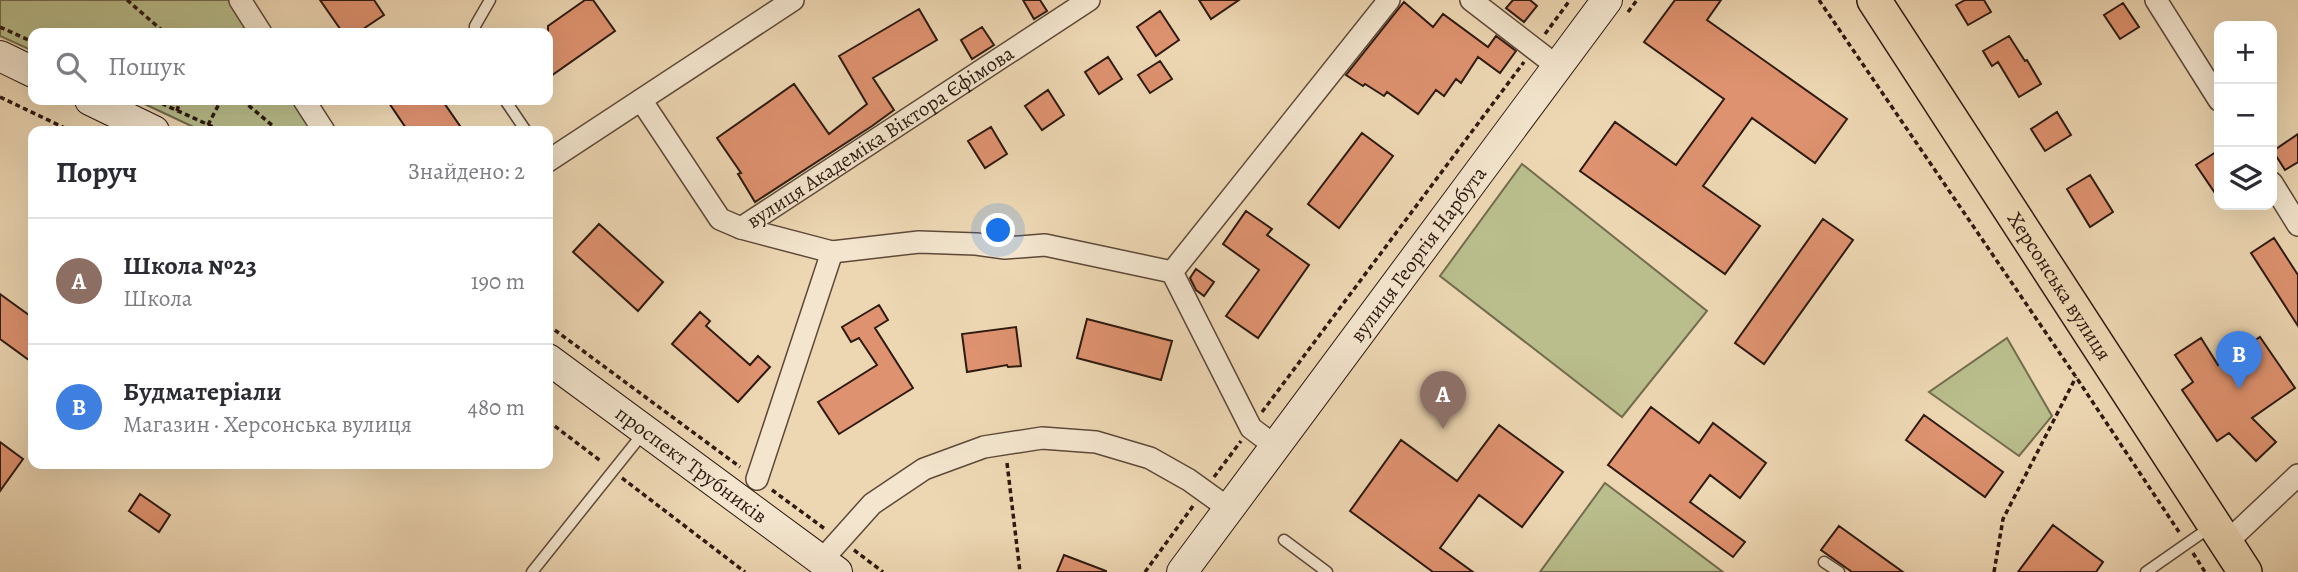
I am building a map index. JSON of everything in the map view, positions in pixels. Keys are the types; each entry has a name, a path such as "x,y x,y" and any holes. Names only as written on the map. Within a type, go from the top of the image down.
{"main road":[{"name":"Херсонська вулиця","path":"1874,0 2245,572"}],"street":[{"path":"240,0 258,28"},
{"path":"553,158 793,0"},
{"name":"вулиця Академіка Віктора Єфімова","path":"641,100 720,219 741,228 1089,0"},
{"path":"1172,272 1389,0"},
{"path":"1471,0 1558,66"},
{"name":"вулиця Георгія Нарбута","path":"1182,572 1607,0"},
{"path":"2156,0 2214,92"},
{"path":"0,56 28,70"},
{"path":"99,105 144,126"},
{"path":"307,105 321,126"},
{"path":"2277,191 2298,225"},
{"path":"741,228 832,252 919,242 1005,248 1045,245 1172,272"},
{"path":"757,479 832,252"},
{"path":"1172,272 1251,428 1275,446"},
{"name":"проспект Трубників","path":"553,363 645,431 833,558"},
{"path":"833,558 872,504 923,469 984,447 1042,439 1097,442 1150,458 1228,508"},
{"path":"2220,533 2298,475"}],"lane":[{"path":"475,28 490,0"},
{"path":"508,105 523,126"},
{"path":"532,572 645,431"},
{"path":"2146,572 2187,544 2220,533"},
{"path":"1284,540 1327,572"},
{"path":"1824,562 1839,572"}],"path":[{"path":"127,0 159,28"},
{"path":"1145,572 1570,0"},
{"path":"1819,0 2076,377 2205,572"},
{"path":"0,27 28,40"},
{"path":"0,97 61,126"},
{"path":"164,105 208,125 218,105"},
{"path":"177,111 179,105"},
{"path":"248,105 273,126"},
{"path":"553,329 757,479 833,558 883,572"},
{"path":"1994,572 2003,519 2076,377"},
{"path":"553,425 745,572"},
{"path":"1005,444 1020,572"}],"green space":[{"path":"0,0 230,0 249,28 28,28 28,49 0,36"},
{"path":"147,105 300,105 315,126 191,126"},
{"path":"1522,164 1707,311 1622,417 1440,276"},
{"path":"2007,338 2052,416 2019,456 1929,392"},
{"path":"1605,483 1723,572 1540,572"}],"building":[{"path":"320,0 374,0 384,15 364,28 340,28"},
{"path":"585,0 593,0 615,31 553,74 553,28 548,26"},
{"path":"1023,0 1040,0 1047,11 1034,19"},
{"path":"1199,0 1239,0 1211,19"},
{"path":"1513,0 1530,0 1537,6 1524,22 1506,8"},
{"path":"1675,0 1721,0 1707,20 1847,119 1815,163 1752,118 1703,186 1760,226 1725,274 1580,171 1615,122 1676,165 1724,99 1644,42"},
{"path":"1965,0 1984,0 1991,12 1968,25 1956,5"},
{"path":"1404,2 1433,27 1443,14 1488,47 1496,36 1516,51 1500,73 1478,57 1461,83 1456,79 1444,96 1436,90 1418,114 1387,92 1384,96 1346,75"},
{"path":"2123,3 2139,27 2120,39 2104,15"},
{"path":"919,9 937,40 873,78 894,110 755,202 738,174 741,173 717,138 794,84 829,134 867,104 839,56"},
{"path":"1160,11 1179,40 1156,56 1137,27"},
{"path":"982,27 994,45 972,59 961,40"},
{"path":"2009,36 2041,84 2019,97 1998,62 1992,66 1983,51"},
{"path":"1108,57 1122,79 1099,94 1085,72"},
{"path":"1160,61 1172,79 1150,93 1138,75"},
{"path":"1048,90 1064,115 1042,130 1025,106"},
{"path":"390,105 445,105 460,126 405,126"},
{"path":"2057,112 2071,135 2045,151 2031,129"},
{"path":"991,127 1007,154 985,168 968,141"},
{"path":"1362,133 1393,156 1339,228 1308,204"},
{"path":"2298,134 2298,162 2285,170 2277,157 2277,148"},
{"path":"2214,153 2214,192 2196,165"},
{"path":"2090,175 2113,212 2090,227 2067,189"},
{"path":"1246,211 1272,229 1267,235 1309,265 1258,338 1226,316 1259,270 1223,244"},
{"path":"1823,219 1853,240 1764,364 1735,343"},
{"path":"599,224 663,282 638,311 573,252"},
{"path":"2274,238 2298,275 2298,326 2251,253"},
{"path":"1196,269 1214,282 1204,296 1196,290 1190,278"},
{"path":"0,294 28,314 28,359 0,339"},
{"path":"879,305 888,320 875,328 913,388 839,434 818,402 877,365 859,338 851,342 842,327"},
{"path":"700,312 710,321 706,326 750,365 758,356 770,367 738,402 672,344"},
{"path":"1087,319 1172,341 1161,380 1077,358"},
{"path":"1016,327 1021,366 1007,365 967,372 962,334"},
{"path":"2260,337 2295,388 2252,418 2276,442 2256,461 2229,433 2217,441 2182,390 2193,382 2175,355 2201,338 2218,365"},
{"path":"1651,407 1699,443 1713,423 1766,463 1740,498 1710,475 1690,502 1745,542 1733,557 1608,465"},
{"path":"1924,415 2003,472 1985,497 1906,440"},
{"path":"1499,425 1563,472 1522,527 1479,495 1440,548 1473,572 1433,572 1350,511 1401,440 1457,481"},
{"path":"0,442 23,459 0,491"},
{"path":"140,494 170,515 159,532 129,511"},
{"path":"2053,525 2103,562 2096,572 2018,572"},
{"path":"1839,526 1903,572 1852,572 1821,550"},
{"path":"1064,555 1106,571 1106,572 1057,572"}],"place":[{"name":"Будматеріали","path":"2239,389"},
{"name":"Школа №23","path":"1443,429"}]}
